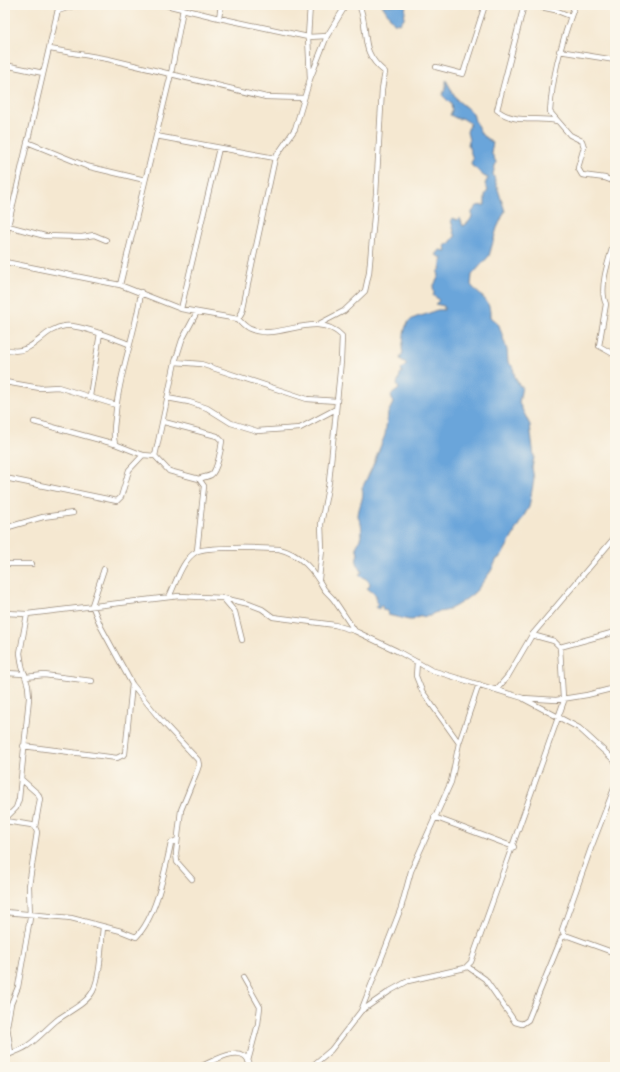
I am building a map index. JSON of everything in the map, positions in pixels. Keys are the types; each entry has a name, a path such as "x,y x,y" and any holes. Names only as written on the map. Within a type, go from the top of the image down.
{"street":[{"path":"5,239 59,5"},
{"path":"58,11 76,5"},
{"path":"166,5 308,37 328,36"},
{"path":"219,18 221,5"},
{"path":"310,5 308,37 310,79"},
{"path":"238,319 243,305 274,158 295,129 310,79 328,36 346,5"},
{"path":"5,262 120,285 181,309 238,319 248,328 265,333 291,327 319,324 344,311 365,291 369,273 376,194 382,89 385,72 371,59 366,43 362,14 359,5"},
{"path":"436,67 463,74 485,5"},
{"path":"524,5 497,110 503,115 534,121 548,119 557,121"},
{"path":"531,5 555,10 570,16"},
{"path":"575,5 559,51 551,96 550,112 570,135 582,141 584,148 578,168 582,175 606,178 615,182"},
{"path":"120,285 171,74 183,9"},
{"path":"50,49 108,59 266,97 304,98"},
{"path":"559,51 615,60"},
{"path":"5,66 43,73"},
{"path":"156,136 274,158"},
{"path":"27,142 86,166 145,180"},
{"path":"181,309 219,148"},
{"path":"8,226 45,236 82,237 94,235 106,240"},
{"path":"615,239 603,287 603,298 606,304 599,346 615,355"},
{"path":"115,444 113,434 116,405 129,344 138,315 141,292"},
{"path":"155,456 156,447 164,422 167,398 175,362 182,340 197,312"},
{"path":"319,324 338,332 342,336 329,482 321,524 322,550 319,578"},
{"path":"5,349 16,351 26,350 46,335 66,325 100,333 129,344"},
{"path":"90,396 100,333"},
{"path":"175,362 201,364 306,399 337,401"},
{"path":"5,382 40,388 58,387 116,405"},
{"path":"167,398 189,402 207,408 231,423 257,431 300,428 336,409"},
{"path":"34,422 115,444 143,455 155,456 169,471 199,479 212,474 219,459 222,441 217,436 164,422"},
{"path":"5,478 116,500 121,497 129,470 143,455"},
{"path":"169,597 186,562 196,551 204,486 199,479"},
{"path":"5,528 43,517 73,513"},
{"path":"498,689 508,676 532,635 615,537"},
{"path":"196,551 217,548 280,549 288,551 304,561 319,578 324,590 333,598 356,631"},
{"path":"5,564 32,564"},
{"path":"104,569 92,605 104,634 132,684 159,718 198,760 199,765 197,771 181,810 177,840 176,860 192,879"},
{"path":"5,613 27,614 92,605 169,597 223,598 249,604 262,609 273,617 335,625 356,631 431,670 498,689 523,698 531,704 579,728 615,762"},
{"path":"223,598 235,612 242,640"},
{"path":"27,614 20,653 22,666 26,675 29,698 23,746 19,799 16,808 5,820 35,827"},
{"path":"560,647 615,632"},
{"path":"361,1011 390,991 408,982 468,967 471,962 514,847 565,698 563,698 560,647 554,641 532,635"},
{"path":"417,662 416,676 422,691 459,743"},
{"path":"5,673 92,681"},
{"path":"23,746 117,758 122,757 125,754 127,741 132,684"},
{"path":"311,1067 331,1050 361,1011 401,908 411,872 434,817 451,782 459,743 479,684"},
{"path":"523,698 565,698 615,688"},
{"path":"11,1053 7,1026 11,1004 18,987 30,914 29,886 37,837 35,827 40,799 38,794 21,779"},
{"path":"564,936 562,930 590,848 615,786"},
{"path":"434,817 514,847"},
{"path":"5,912 71,918 121,931 134,937 138,936 160,889 171,843 177,840"},
{"path":"5,1057 26,1047 81,1003 92,992 99,966 103,927"},
{"path":"468,967 485,979 515,1022 522,1024 528,1020 562,937 564,936"},
{"path":"564,936 615,952"},
{"path":"242,977 260,1007 258,1024 248,1060 250,1067"},
{"path":"5,1003 11,1004"},
{"path":"200,1067 229,1053 242,1056 248,1060"}],"water":[{"path":"382,5 406,5 404,18 400,24 394,23"},
{"path":"446,80 457,100 473,113 482,135 493,143 491,152 496,162 493,174 505,211 497,228 489,256 472,275 471,285 485,299 489,306 490,317 499,325 507,350 508,362 513,367 515,378 520,386 522,386 519,403 530,425 534,457 532,468 534,479 529,507 515,531 516,533 477,590 448,610 434,613 430,616 418,617 413,620 409,620 388,615 387,611 383,610 382,606 380,606 379,609 376,607 378,603 376,601 376,595 367,588 370,586 368,580 359,575 362,572 357,563 358,554 356,547 360,539 362,529 358,515 362,498 362,488 385,435 388,413 393,403 391,395 399,389 397,384 401,372 403,372 401,370 407,364 400,359 403,352 402,349 406,326 411,320 417,317 436,310 444,310 444,306 435,304 439,301 433,296 433,287 439,276 438,272 440,270 442,258 436,255 440,250 446,251 445,245 449,244 456,235 453,233 452,218 457,220 460,218 463,226 470,220 472,212 477,206 485,205 485,195 488,190 485,184 488,178 483,176 472,166 471,163 473,159 468,145 469,140 467,132 470,123 462,118 458,119 450,115 452,111 451,104 442,95 446,88"}]}
